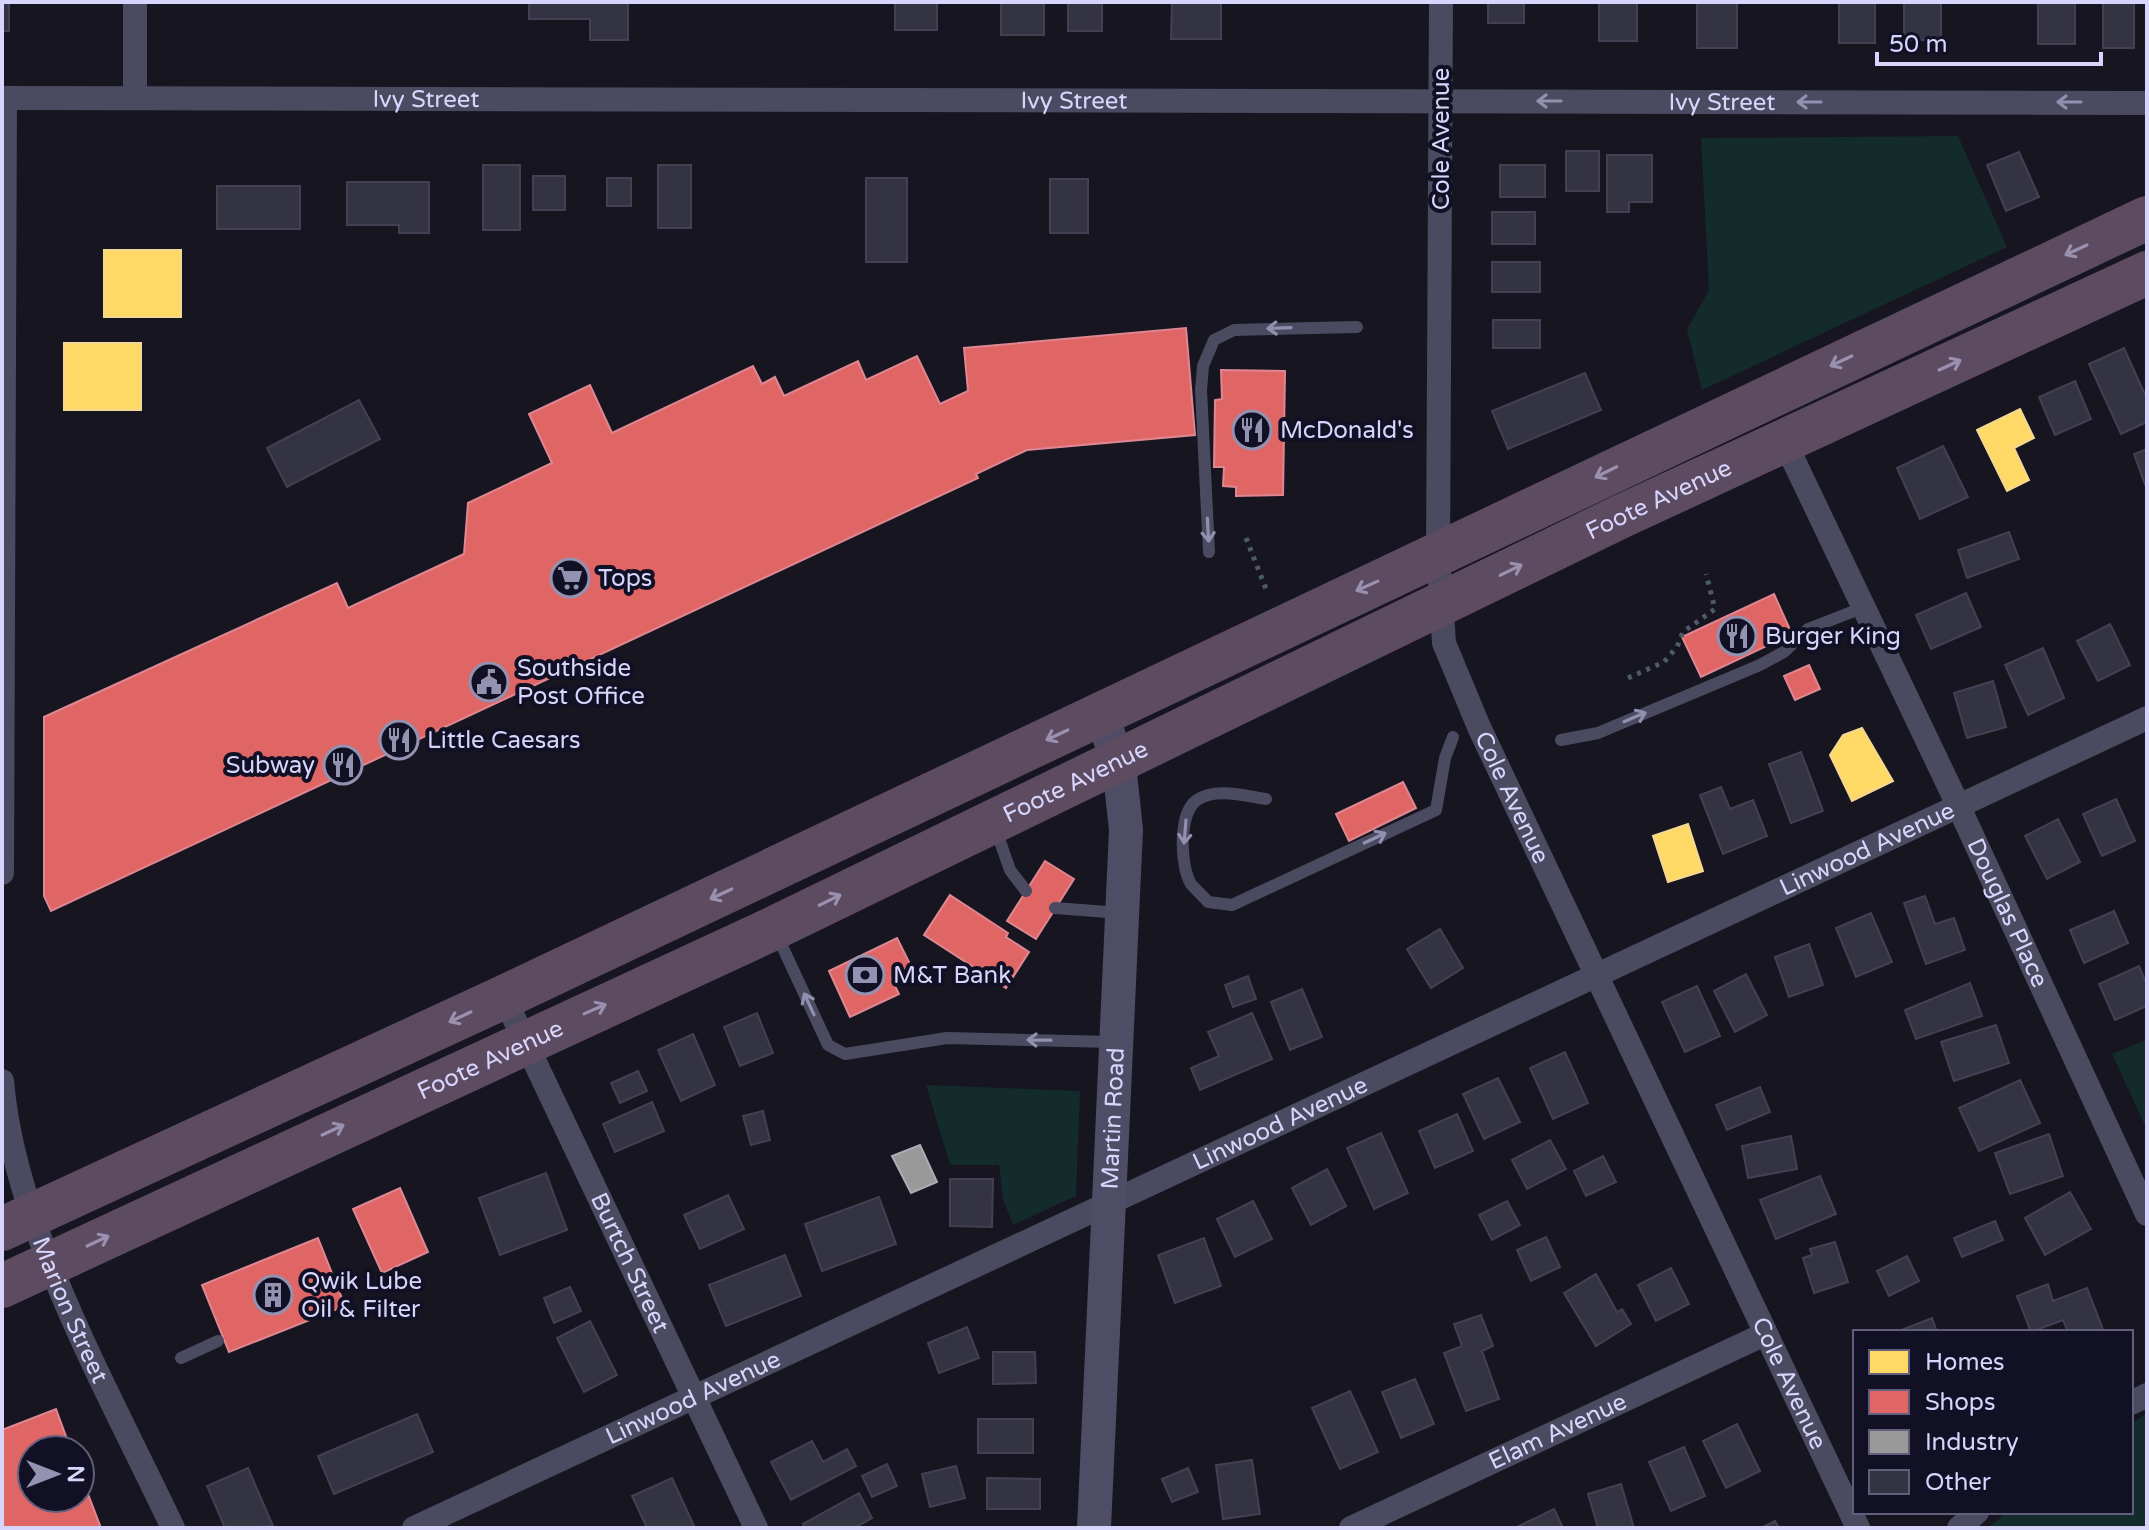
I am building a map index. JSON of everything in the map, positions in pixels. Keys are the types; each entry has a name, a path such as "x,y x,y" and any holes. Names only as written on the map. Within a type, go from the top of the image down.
{"highway":[{"name":"Foote Avenue","path":"17,1222 504,997 2147,218"},
{"name":"Foote Avenue","path":"2,1286 524,1041 774,928 1119,764 1441,603 2147,273"}],"street":[{"path":"135,2 135,96"},
{"name":"Cole Avenue","path":"1441,2 1438,554 1444,643 1858,1528"},
{"path":"2,873 3,98"},
{"name":"Ivy Street","path":"3,98 2147,103"},
{"name":"Douglas Place","path":"1765,397 2147,1214"},
{"name":"Martin Road","path":"1094,1528 1126,830 1119,764 1101,714"},
{"name":"Linwood Avenue","path":"414,1528 2147,718"},
{"name":"Burtch Street","path":"504,997 756,1528"},
{"name":"Marion Street","path":"2,1081 17,1222 52,1262 83,1338 173,1528"},
{"name":"Elam Avenue","path":"1351,1528 1765,1334"},
{"path":"1959,1528 1975,1514"}],"lane":[{"path":"1209,552 1201,390 1203,366 1214,340 1234,330 1357,327"},
{"path":"1561,740 1598,733 1760,665 1784,652 1808,629 1862,608"},
{"path":"1266,799 1228,794 1206,795 1194,801 1186,817 1183,853 1189,882 1208,902 1232,905 1436,810 1445,758 1453,737"},
{"path":"994,823 1010,870 1026,891"},
{"path":"1055,908 1090,914 1123,913"},
{"path":"774,928 828,1045 835,1052 845,1054 947,1038 1117,1042"},
{"path":"181,1358 218,1341"}],"path":[{"path":"1246,538 1272,603"},
{"path":"1628,678 1664,662 1677,647 1683,632 1715,609 1706,574"}],"green space":[{"path":"1958,136 2007,247 1702,390 1687,329 1709,290 1701,138"},
{"path":"2147,1039 2147,1130 2112,1054"},
{"path":"926,1085 1080,1091 1076,1196 1013,1225 1003,1199 999,1165 950,1165"},
{"path":"2147,1413 2147,1528 1988,1528 2005,1514 2133,1514 2133,1423"}],"building: Homes":[{"path":"104,250 181,250 181,317 104,317"},
{"path":"64,343 141,343 141,410 64,410"},
{"path":"2020,409 2034,438 2014,448 2029,480 2007,491 1977,430"},
{"path":"1862,728 1893,781 1852,801 1830,755 1843,735"},
{"path":"1688,824 1703,871 1668,882 1653,836"}],"building: Shops":[{"path":"1186,328 1195,435 1027,450 976,474 978,478 51,911 44,896 44,717 337,583 348,608 464,554 468,503 552,463 529,414 590,385 612,433 753,366 762,384 775,377 784,396 858,361 866,380 917,356 940,404 968,391 964,348"},
{"path":"1221,370 1285,371 1283,495 1236,496 1236,487 1223,486 1224,467 1214,467 1215,400 1222,399"},
{"name":"Burger King","path":"1774,594 1792,634 1701,677 1682,637"},
{"path":"1809,665 1820,689 1795,700 1784,676"},
{"path":"1403,782 1416,808 1349,841 1336,814"},
{"path":"1045,861 1074,879 1036,939 1007,921"},
{"path":"950,895 1008,933 1006,937 1029,952 1006,988 924,935"},
{"name":"M&T Bank","path":"897,938 912,968 891,978 899,994 850,1017 829,971"},
{"path":"400,1188 428,1252 382,1273 353,1209"},
{"name":"Qwik Lube Oil & Filter","path":"318,1238 345,1306 229,1352 202,1285"},
{"path":"56,1409 65,1434 16,1434 16,1514 96,1514 101,1528 2,1528 2,1430"}],"building: Industry":[{"path":"920,1145 937,1182 911,1193 892,1156"}],"building: Other":[{"path":"2,2 9,2 9,31 2,31"},
{"path":"529,2 628,2 628,40 590,40 590,19 529,19"},
{"path":"895,2 937,2 937,30 895,30"},
{"path":"1001,2 1044,2 1044,35 1001,35"},
{"path":"1068,2 1102,2 1102,31 1068,31"},
{"path":"1172,2 1221,2 1221,39 1171,39"},
{"path":"1488,2 1524,2 1524,23 1488,23"},
{"path":"1599,2 1637,2 1637,41 1599,41"},
{"path":"1697,2 1737,2 1737,48 1697,48"},
{"path":"1839,2 1875,2 1875,43 1839,43"},
{"path":"1904,2 1941,2 1941,40 1904,40"},
{"path":"2038,2 2075,2 2075,44 2038,44"},
{"path":"2103,2 2134,2 2134,48 2103,48"},
{"path":"1566,151 1599,151 1599,191 1566,191"},
{"path":"2019,152 2039,197 2006,211 1987,165"},
{"path":"1607,155 1652,155 1652,202 1629,202 1629,212 1607,212"},
{"path":"483,165 520,165 520,230 483,230"},
{"path":"658,165 691,165 691,228 658,228"},
{"path":"1500,165 1545,165 1545,197 1500,197"},
{"path":"533,176 565,176 565,210 533,210"},
{"path":"607,178 631,178 631,206 607,206"},
{"path":"866,178 907,178 907,262 866,262"},
{"path":"1050,179 1088,179 1088,233 1050,233"},
{"path":"347,182 429,182 429,233 399,233 399,225 347,225"},
{"path":"217,186 300,186 300,229 217,229"},
{"path":"1492,212 1535,212 1535,244 1492,244"},
{"path":"1492,262 1540,262 1540,292 1492,292"},
{"path":"1493,320 1540,320 1540,348 1493,348"},
{"path":"2124,348 2147,399 2147,422 2121,434 2089,364"},
{"path":"1585,373 1601,410 1508,449 1492,411"},
{"path":"2075,381 2091,419 2055,435 2039,397"},
{"path":"359,400 380,439 287,487 267,448"},
{"path":"1943,446 1968,497 1920,519 1897,468"},
{"path":"2147,449 2147,487 2146,487 2134,454"},
{"path":"2009,532 2019,559 1967,578 1958,550"},
{"path":"1966,593 1981,627 1931,649 1916,615"},
{"path":"2110,624 2130,665 2098,681 2077,641"},
{"path":"2043,648 2064,698 2028,715 2005,665"},
{"path":"1993,681 2006,727 1967,738 1954,693"},
{"path":"1801,752 1823,811 1791,823 1769,764"},
{"path":"1721,787 1730,809 1753,800 1767,836 1723,854 1700,795"},
{"path":"2116,799 2135,841 2102,856 2083,814"},
{"path":"2058,819 2080,862 2047,879 2025,836"},
{"path":"1925,896 1935,924 1954,918 1965,950 1926,964 1904,903"},
{"path":"2114,911 2128,943 2084,963 2070,930"},
{"path":"1871,913 1892,962 1856,977 1836,928"},
{"path":"1440,929 1463,968 1431,988 1407,949"},
{"path":"1809,944 1823,985 1789,997 1775,957"},
{"path":"2139,966 2147,985 2147,1006 2115,1020 2099,984"},
{"path":"1746,974 1767,1015 1735,1032 1714,991"},
{"path":"1248,976 1256,999 1233,1007 1225,985"},
{"path":"1970,983 1982,1016 1916,1039 1905,1010"},
{"path":"1697,986 1720,1036 1685,1052 1662,1002"},
{"path":"1302,989 1322,1037 1290,1050 1271,1002"},
{"path":"757,1013 773,1053 740,1066 724,1027"},
{"path":"1252,1013 1272,1059 1200,1090 1191,1068 1219,1056 1208,1032"},
{"path":"1996,1025 2009,1063 1954,1081 1941,1042"},
{"path":"693,1034 715,1085 681,1101 658,1050"},
{"path":"1565,1052 1588,1103 1553,1119 1530,1068"},
{"path":"638,1071 647,1091 620,1103 611,1083"},
{"path":"1498,1078 1520,1122 1484,1139 1463,1094"},
{"path":"2020,1080 2040,1123 1979,1151 1959,1108"},
{"path":"1760,1087 1770,1112 1727,1130 1716,1105"},
{"path":"652,1102 664,1131 615,1152 603,1124"},
{"path":"763,1111 770,1140 751,1145 743,1116"},
{"path":"1457,1114 1473,1151 1435,1168 1419,1131"},
{"path":"1381,1133 1408,1193 1374,1209 1347,1148"},
{"path":"2049,1134 2063,1176 2010,1194 1995,1153"},
{"path":"1791,1136 1797,1169 1748,1178 1742,1146"},
{"path":"1550,1140 1566,1169 1527,1189 1512,1160"},
{"path":"1603,1156 1616,1182 1586,1196 1574,1171"},
{"path":"1327,1169 1346,1206 1311,1225 1292,1188"},
{"path":"546,1173 567,1230 500,1255 479,1198"},
{"path":"1820,1176 1836,1214 1776,1239 1760,1200"},
{"path":"950,1179 993,1179 992,1227 950,1226"},
{"path":"2070,1192 2091,1229 2045,1255 2025,1218"},
{"path":"728,1195 744,1229 700,1249 684,1215"},
{"path":"879,1197 896,1244 822,1271 805,1224"},
{"path":"1253,1201 1272,1239 1235,1257 1217,1219"},
{"path":"1507,1201 1520,1225 1492,1240 1479,1215"},
{"path":"1995,1221 2003,1240 1962,1257 1954,1238"},
{"path":"1546,1237 1560,1267 1531,1281 1517,1250"},
{"path":"1204,1238 1221,1286 1175,1303 1158,1255"},
{"path":"1835,1242 1848,1282 1814,1293 1803,1258 1812,1255 1810,1249"},
{"path":"785,1255 801,1296 726,1326 709,1285"},
{"path":"1907,1256 1919,1281 1889,1296 1877,1271"},
{"path":"1671,1268 1689,1304 1656,1321 1638,1285"},
{"path":"1596,1274 1617,1312 1622,1309 1631,1324 1596,1346 1564,1293"},
{"path":"2048,1284 2053,1301 2087,1288 2103,1330 2067,1330 2063,1320 2030,1330 2017,1296"},
{"path":"570,1287 581,1311 554,1323 544,1298"},
{"path":"1481,1315 1493,1346 1482,1351 1499,1399 1466,1411 1444,1353 1462,1346 1454,1324"},
{"path":"1932,1318 1936,1330 1905,1330"},
{"path":"590,1321 617,1375 584,1392 557,1338"},
{"path":"967,1327 979,1358 939,1373 928,1343"},
{"path":"993,1352 1035,1352 1036,1383 993,1384"},
{"path":"1415,1379 1434,1424 1401,1438 1382,1392"},
{"path":"1350,1391 1378,1452 1340,1469 1312,1408"},
{"path":"417,1414 433,1452 334,1494 318,1456"},
{"path":"978,1419 1033,1419 1033,1453 978,1453"},
{"path":"1737,1424 1760,1471 1726,1488 1703,1441"},
{"path":"812,1441 823,1462 847,1449 856,1466 791,1500 771,1462"},
{"path":"1684,1447 1705,1496 1671,1511 1649,1462"},
{"path":"1252,1460 1260,1514 1223,1519 1216,1465"},
{"path":"887,1464 897,1486 872,1497 862,1476"},
{"path":"956,1466 965,1498 930,1507 922,1474"},
{"path":"248,1468 273,1526 225,1528 207,1486"},
{"path":"1188,1468 1198,1492 1172,1502 1162,1479"},
{"path":"672,1478 695,1528 647,1528 632,1496"},
{"path":"987,1478 1040,1479 1040,1509 987,1509"},
{"path":"1621,1484 1634,1528 1598,1528 1588,1494"},
{"path":"859,1493 872,1518 854,1528 805,1528 803,1524"},
{"path":"1554,1509 1563,1528 1520,1528 1519,1526"},
{"path":"1775,1521 1779,1528 1761,1528"}],"place":[{"name":"McDonald's","path":"1252,430"},
{"name":"Tops","path":"570,578"},
{"name":"Burger King","path":"1737,636"},
{"name":"Southside Post Office","path":"489,682"},
{"name":"Little Caesars","path":"399,740"},
{"name":"Subway","path":"343,765"},
{"name":"M&T Bank","path":"865,975"},
{"name":"Qwik Lube Oil & Filter","path":"273,1295"}]}
